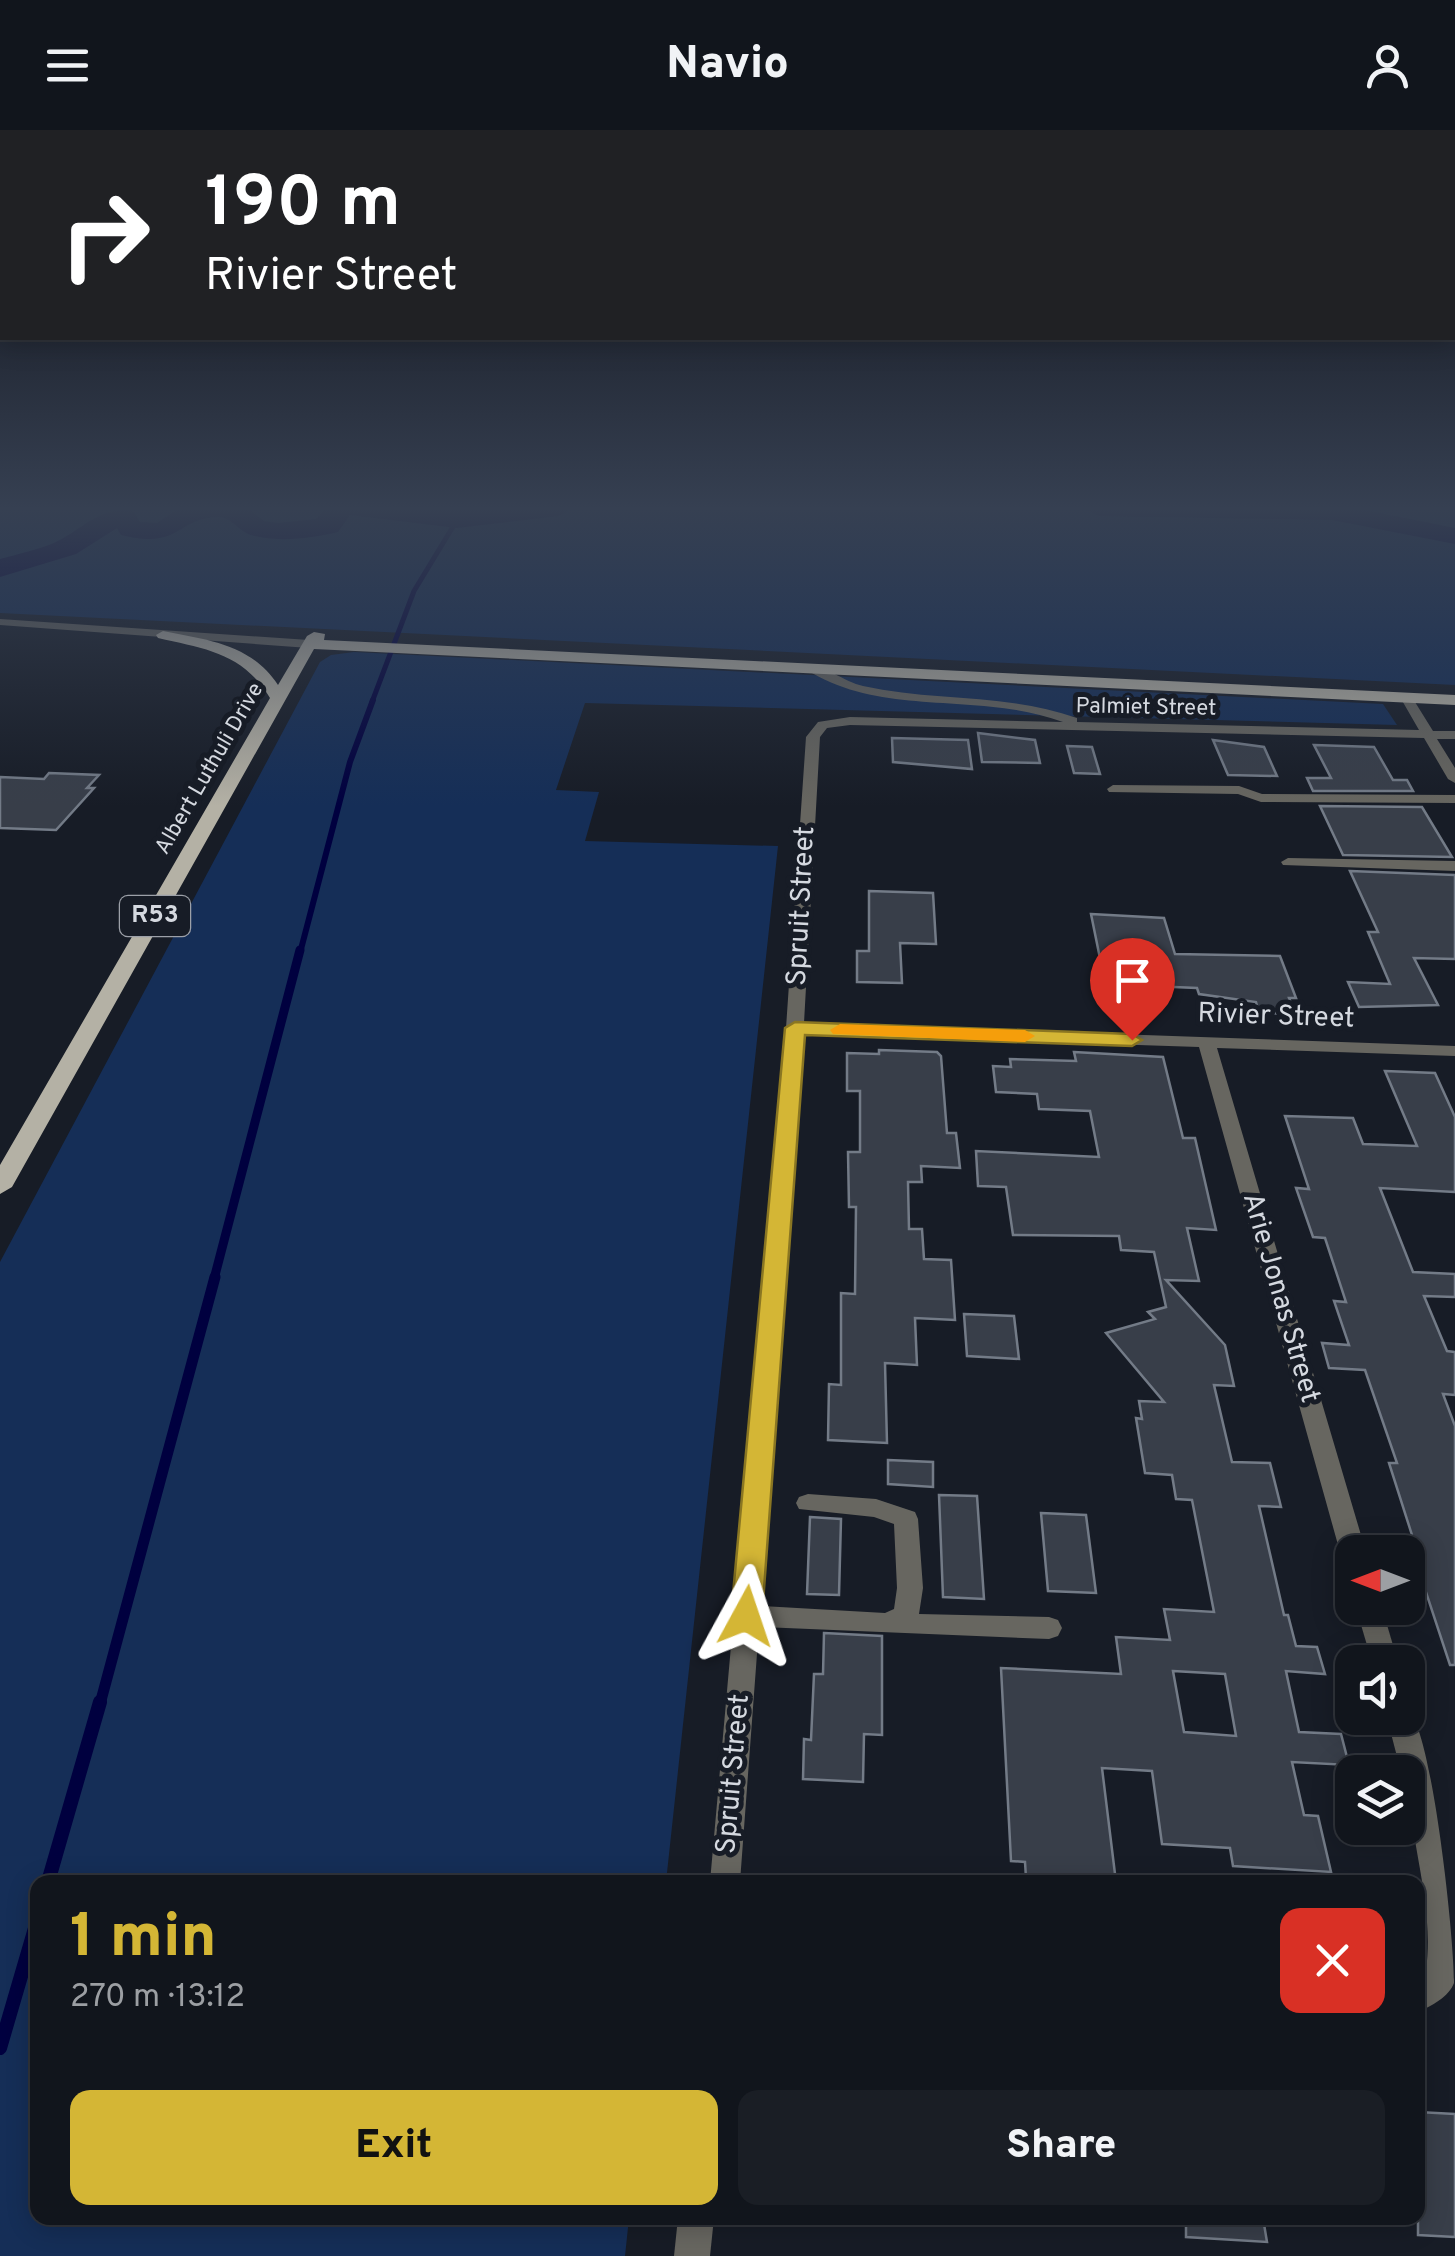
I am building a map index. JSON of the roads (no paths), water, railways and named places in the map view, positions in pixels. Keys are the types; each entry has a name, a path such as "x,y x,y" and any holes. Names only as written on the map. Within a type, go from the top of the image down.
{"main road":[{"path":"163,634 248,658 263,670 278,700"},
{"path":"312,640 1455,700"},
{"name":"Albert Luthuli Drive","path":"0,1187 312,640"}],"street":[{"path":"0,622 312,640"},
{"path":"23,623 312,640"},
{"path":"812,667 820,675 865,688 1012,702 1060,714 1083,726"},
{"name":"Spruit Street","path":"726,1875 795,1028 812,744 823,724 836,722 865,688"},
{"path":"1406,697 1455,779"},
{"name":"Palmiet Street","path":"836,722 1455,735"},
{"path":"1288,862 1455,866"},
{"name":"Rivier Street","path":"795,1028 1455,1051"},
{"name":"Arie Jonas Street","path":"1207,1042 1348,1535"},
{"path":"808,1503 876,1508 896,1512 906,1519 910,1588 906,1616 887,1624"},
{"path":"746,1616 1048,1628"},
{"path":"1406,1735 1423,1796 1450,1941 1440,1979 1425,1991"},
{"path":"692,2256 695,2225"}],"lane":[{"path":"1114,789 1239,790 1260,798 1455,799"}],"waterway":[{"path":"372,702 408,607"},
{"path":"300,953 350,762 373,700"},
{"path":"214,1279 300,950"},
{"path":"100,1704 215,1277"},
{"path":"50,1875 100,1702"},
{"path":"0,2048 30,1945"}]}
